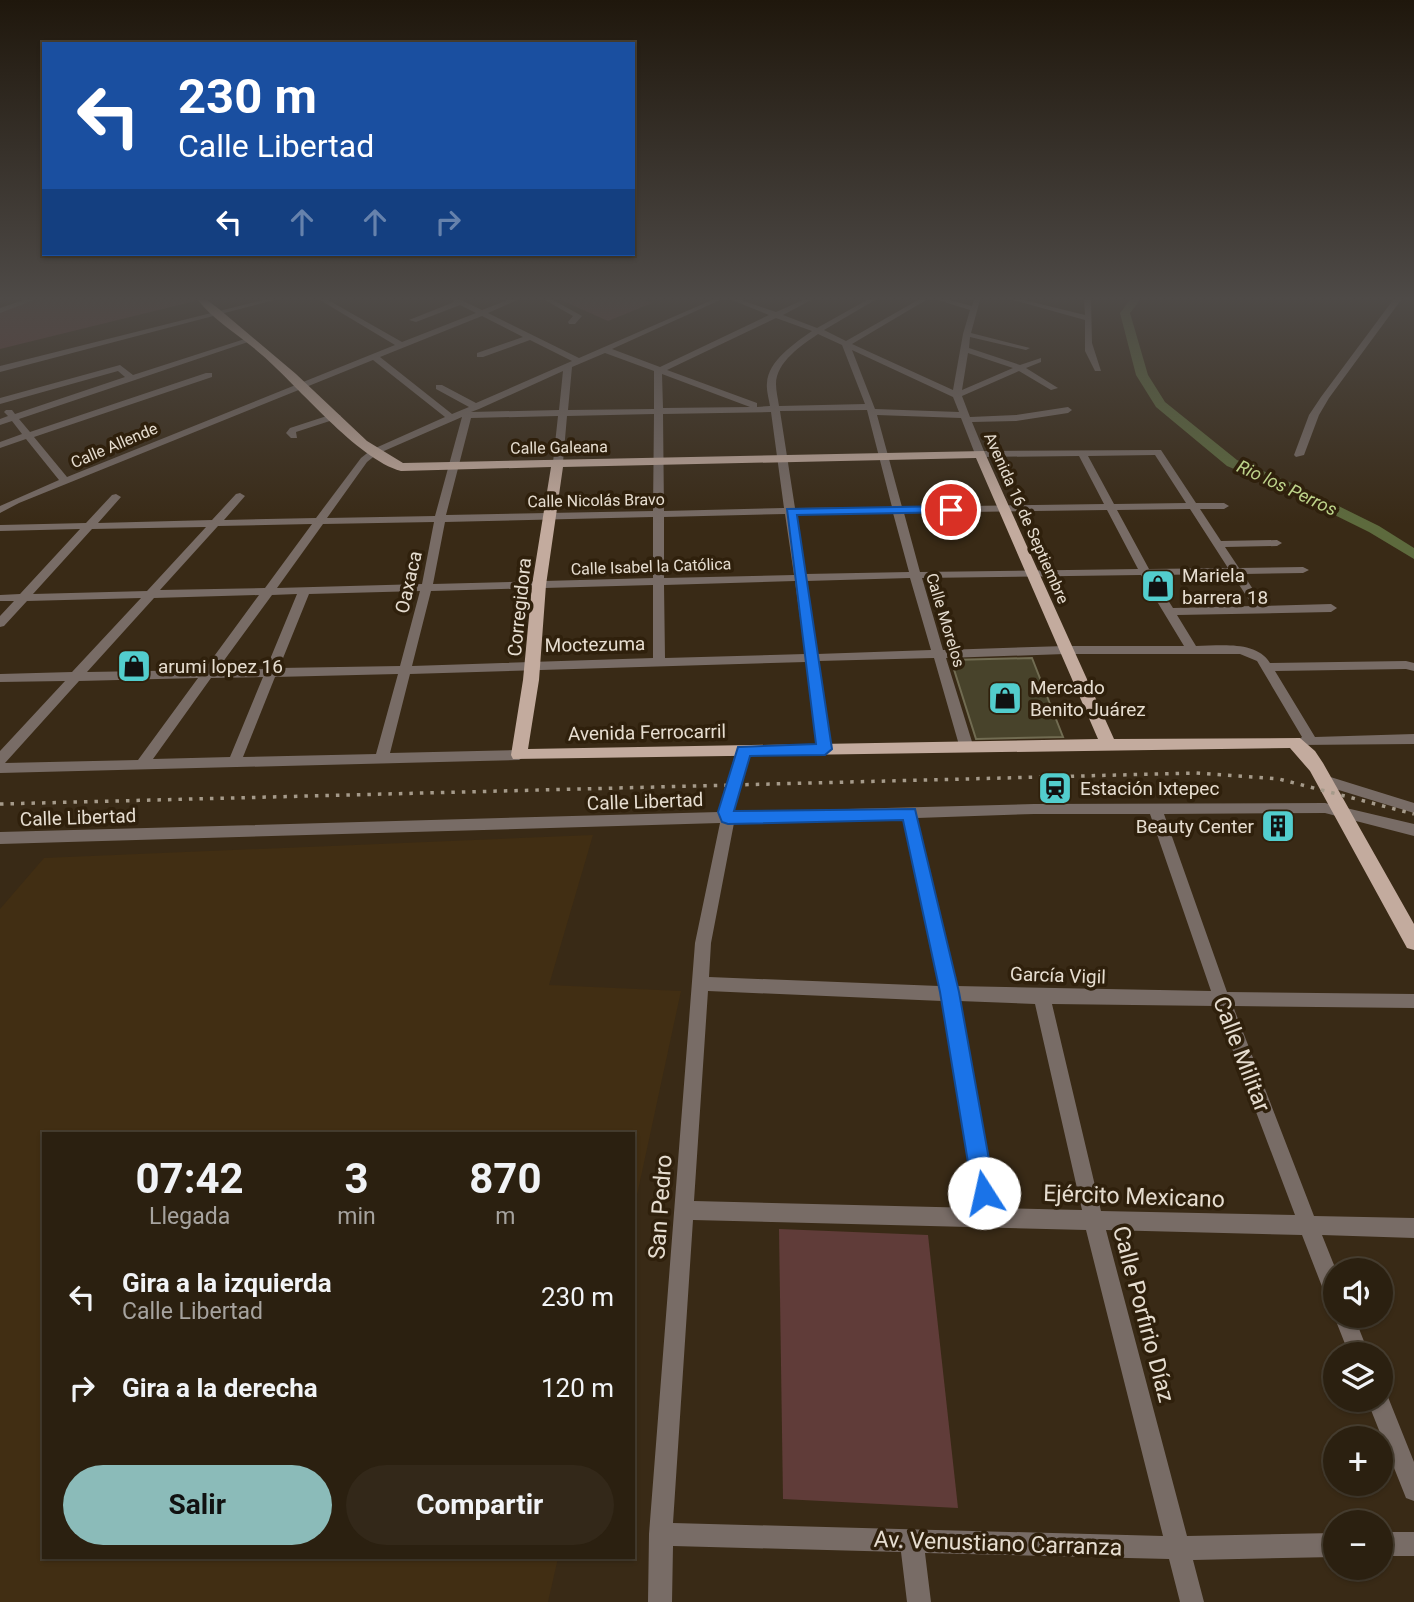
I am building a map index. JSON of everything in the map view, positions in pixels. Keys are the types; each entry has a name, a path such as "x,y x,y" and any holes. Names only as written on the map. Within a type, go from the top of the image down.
{"main road":[{"name":"Calle Galeana","path":"290,375 374,452 401,467 980,454"},
{"name":"Avenida 16 de Septiembre","path":"980,454 1108,744"},
{"name":"Corregidora","path":"519,755 532,665 539,585 558,463"},
{"name":"Avenida Ferrocarril","path":"519,755 966,745 1303,742"},
{"path":"1303,742 1414,942"}],"street":[{"path":"65,481 0,401 96,375"},
{"path":"0,422 137,375"},
{"path":"0,445 207,375"},
{"name":"Calle Allende","path":"0,509 327,375"},
{"path":"402,375 464,414 871,409 964,418 1016,418 1068,410"},
{"path":"142,764 356,469 374,452 551,375"},
{"path":"558,463 567,375"},
{"path":"658,375 659,662"},
{"path":"669,375 769,409"},
{"path":"772,375 769,409 783,458 825,749"},
{"name":"Calle Morelos","path":"858,375 871,409 915,575 941,653 966,745"},
{"path":"913,375 957,395 1001,375"},
{"name":"Avenida 16 de Septiembre","path":"961,375 957,395 980,454"},
{"path":"1031,375 1054,388"},
{"path":"1299,455 1314,415 1342,375"},
{"path":"77,380 106,410"},
{"path":"439,387 464,414"},
{"name":"Oaxaca","path":"382,757 427,586 464,414"},
{"path":"294,436 293,430 336,416"},
{"path":"980,454 1158,452 1260,609"},
{"path":"1082,453 1146,574 1192,650"},
{"path":"0,760 240,496"},
{"path":"0,623 116,497"},
{"name":"Calle Nicolás Bravo","path":"0,528 791,511 1224,506"},
{"path":"1217,544 1278,543"},
{"name":"Calle Isabel la Católica","path":"0,598 800,577 1303,570"},
{"path":"234,763 303,591"},
{"path":"1169,612 1331,608"},
{"name":"Moctezuma","path":"0,678 405,670 1065,650 1241,649 1256,654 1267,667"},
{"path":"1414,667 1267,667 1303,742 1414,739"},
{"name":"San Pedro","path":"660,1602 661,1534 703,943 728,817 726,812 743,751"},
{"name":"Avenida Ferrocarril","path":"0,768 519,755"},
{"path":"1324,780 1414,808"},
{"name":"Calle Libertad","path":"0,838 1034,809 1339,810 1414,830"},
{"name":"Calle Militar","path":"1156,810 1222,1000 1323,1264"},
{"path":"909,814 949,992 988,1218"},
{"name":"García Vigil","path":"701,984 1042,997 1414,1001"},
{"name":"Calle Porfirio Díaz","path":"1042,997 1093,1218 1192,1602"},
{"name":"Ejército Mexicano","path":"684,1210 1414,1227"},
{"path":"1383,1412 1414,1490"},
{"name":"Av. Venustiano Carranza","path":"661,1534 1180,1548 1323,1545"},
{"path":"912,1541 919,1602"},
{"path":"1393,1544 1414,1544"}],"shaded area":[{"path":"593,835 549,985 681,991 635,1204 635,1132 42,1132 42,1559 558,1559 548,1602 0,1602 0,909 44,858"},
{"path":"779,1229 928,1235 958,1508 783,1499"}],"building":[{"name":"Mercado Benito Juárez","path":"1032,658 1063,737 976,739 951,660"}],"waterway":[{"name":"Rio los Perros","path":"1142,375 1160,404 1232,463 1289,487 1374,529 1414,555"}],"railway":[{"path":"0,804 1196,773 1279,779 1414,814"}],"place":[{"name":"Mariela barrera 18","path":"1158,586"},
{"name":"arumi lopez 16","path":"134,666"},
{"name":"Mercado Benito Juárez","path":"1005,698"},
{"name":"Estación Ixtepec","path":"1055,788"},
{"name":"Beauty Center","path":"1278,826"}],"route":[{"path":"951,510 791,511 825,749 743,751 726,812 728,817 909,814 949,992 984,1193"}]}
